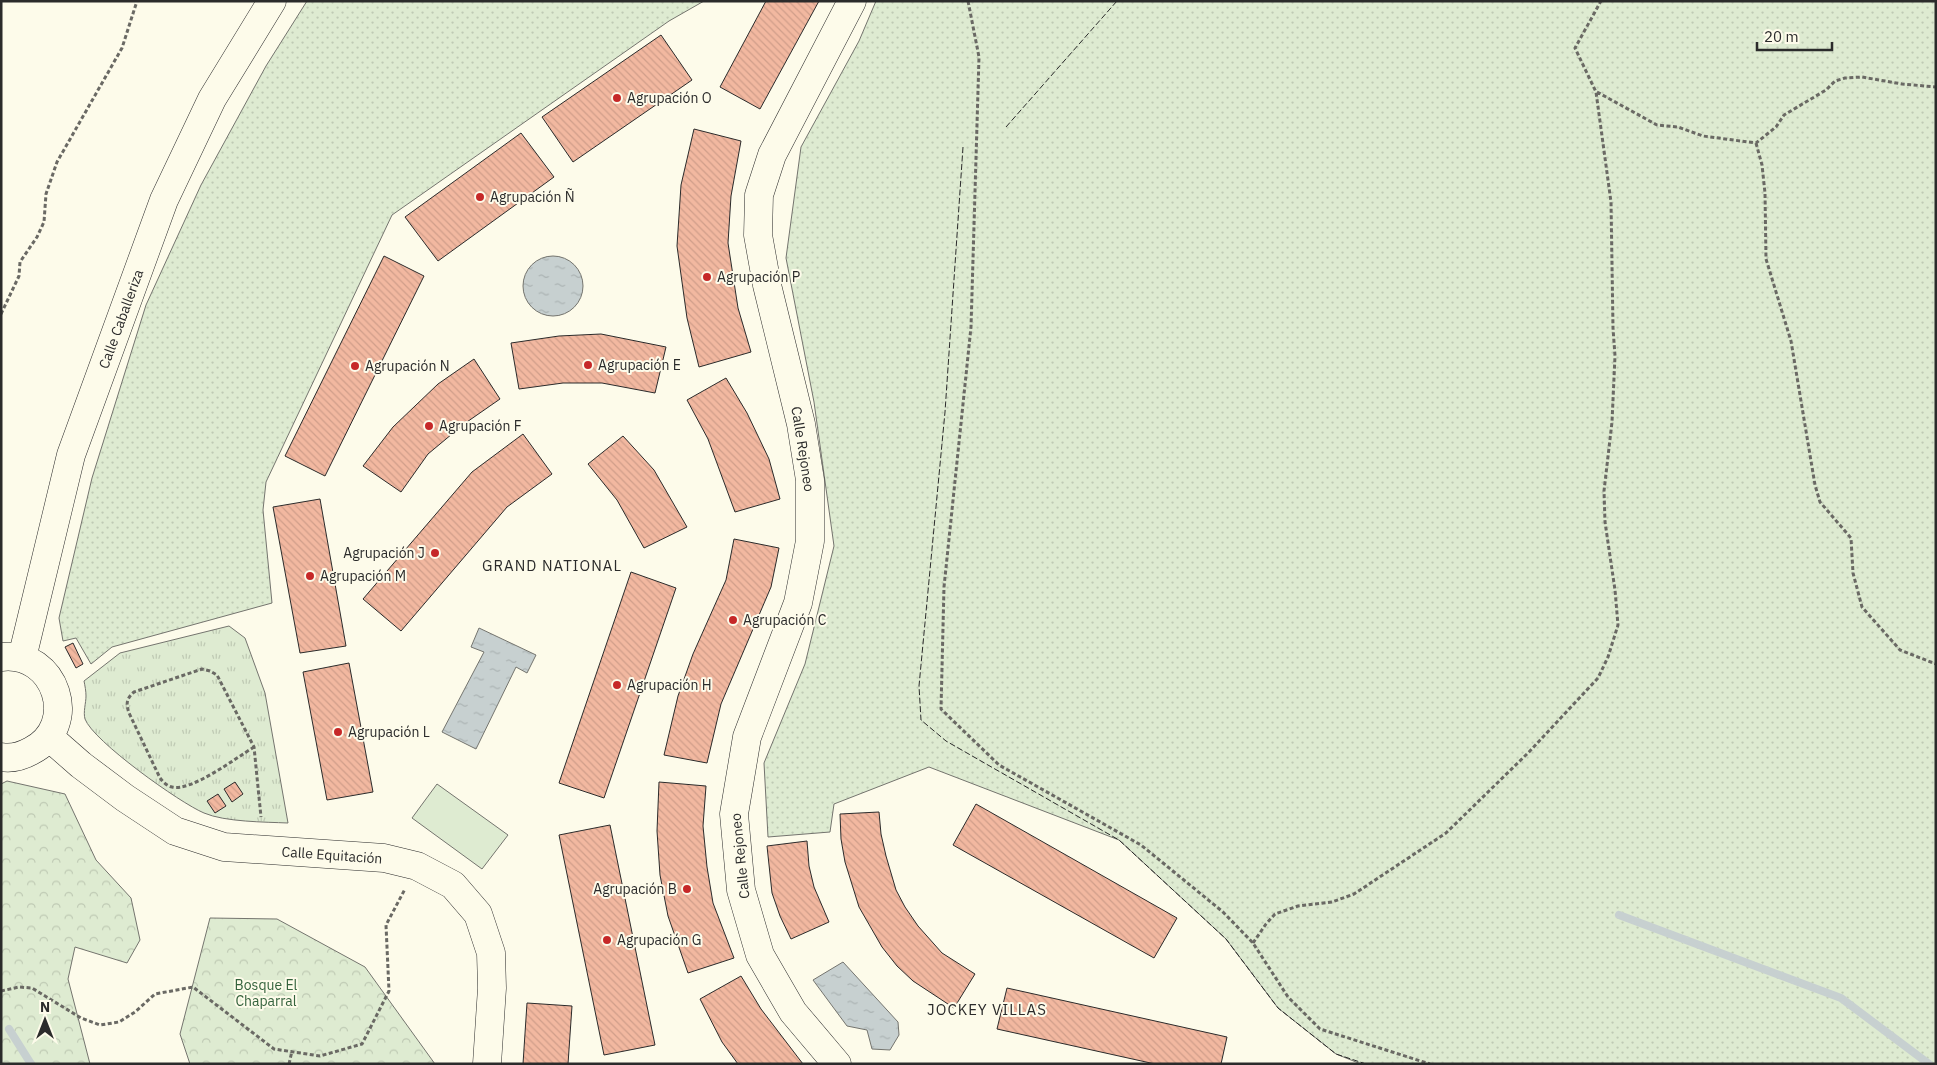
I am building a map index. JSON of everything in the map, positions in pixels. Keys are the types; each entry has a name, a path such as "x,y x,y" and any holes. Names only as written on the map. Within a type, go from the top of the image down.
{"street":[{"name":"Calle Caballeriza","path":"12,658 71,455 164,200 212,99 272,1"},
{"name":"Calle Rejoneo","path":"836,1064 793,1012 760,955 741,890 734,814 747,737 798,603 810,541 810,480 801,424 767,285 758,235 759,195 772,154 852,1"},
{"path":"1,757 23,756 38,748 49,737 56,722 59,706 56,691 48,676 36,665 12,658"},
{"name":"Calle Equitación","path":"49,737 81,765 125,798 175,831 224,847 384,858 417,866 453,885 478,914 491,953 492,988 487,1064"}],"path":[{"path":"1,314 19,276 20,262 37,237 44,222 46,194 57,162 122,48 136,1"},
{"path":"968,1 979,57 971,327 944,587 941,709 999,765 1141,845 1223,912 1253,943 1288,997 1320,1029 1430,1064"},
{"path":"1253,943 1275,914 1298,906 1332,902 1354,894 1446,833 1529,752 1598,678 1608,657 1618,625 1605,522 1604,491 1612,422 1615,356 1611,202 1596,92 1575,48 1601,1"},
{"path":"1596,92 1657,125 1678,127 1703,136 1756,143 1776,127 1784,115 1826,90 1835,81 1845,78 1862,77 1902,84 1936,87"},
{"path":"1756,143 1762,165 1765,192 1766,259 1791,341 1814,485 1820,502 1851,538 1853,572 1862,607 1900,650 1936,664"},
{"path":"254,747 192,785 172,787 164,783 160,778 129,713 126,704 128,697 134,692 202,668 217,675 254,747 261,817"},
{"path":"1,991 19,987 32,988 82,1018 100,1025 119,1022 135,1012 155,994 193,987 274,1048 320,1056 362,1044 388,991 386,925 417,866"},
{"path":"289,1064 292,1051"}],"green space":[{"path":"307,1 704,1 669,21 392,215 266,482 263,510 272,603 112,647 91,664 76,638 63,641 59,618 92,478 146,305 201,185 266,66"},
{"path":"876,1 1936,1 1936,1064 1361,1064 1336,1054 1278,1008 1226,939 1119,840 929,767 834,804 830,832 768,837 764,763 805,664 834,546 814,402 786,258 801,147 859,41"},
{"path":"229,626 245,638 265,693 288,823 234,820 213,816 192,807 158,785 120,756 91,729 85,719 86,694 84,681 120,653"},
{"path":"7,781 65,794 96,860 131,898 140,940 127,963 75,947 68,979 90,1064 1,1064 1,784"},
{"path":"437,784 508,835 482,869 412,818"},
{"name":"Bosque El Chaparral","path":"210,918 277,919 365,967 435,1064 190,1064 180,1034"}],"water":[{"path":"553,256 570,261 578,269 583,286 578,303 570,311 553,316 536,311 528,303 523,286 528,269 536,261"},
{"path":"479,628 536,655 527,673 516,667 476,749 442,732 484,652 471,647"},
{"path":"843,962 898,1022 899,1035 890,1050 872,1049 867,1030 847,1026 813,980"}],"building":[{"path":"766,1 819,1 760,109 720,87"},
{"name":"Agrupación O","path":"661,35 692,80 573,162 542,117"},
{"name":"Agrupación P","path":"694,129 741,141 731,196 728,243 738,308 751,352 699,367 687,318 677,246 681,185"},
{"name":"Agrupación Ñ","path":"521,133 554,177 438,261 405,217"},
{"name":"Agrupación N","path":"384,256 424,276 325,476 285,456"},
{"name":"Agrupación E","path":"601,334 666,347 655,393 602,383 563,383 519,389 511,343 559,336"},
{"name":"Agrupación F","path":"474,359 500,399 464,424 428,454 401,492 363,466 393,427 438,384"},
{"path":"726,378 747,413 769,459 780,499 735,512 708,439 687,400"},
{"name":"Agrupación J","path":"523,434 552,474 507,507 401,631 363,599 472,472"},
{"path":"623,436 654,470 687,527 644,548 617,500 588,464"},
{"name":"Agrupación M","path":"320,499 346,646 300,653 273,507"},
{"name":"Agrupación C","path":"734,539 779,548 771,587 721,704 707,763 664,755 678,696 693,654 726,580"},
{"name":"Agrupación H","path":"631,572 676,588 604,798 559,783"},
{"path":"73,643 83,664 76,668 65,647"},
{"name":"Agrupación L","path":"349,663 373,792 327,800 303,672"},
{"path":"235,782 243,794 232,802 224,789"},
{"name":"Agrupación B","path":"659,782 706,786 703,826 707,867 713,903 734,958 688,973 668,916 660,875 657,831"},
{"path":"218,794 226,806 215,813 207,801"},
{"path":"976,804 1177,918 1154,958 953,845"},
{"path":"879,812 886,856 896,890 905,907 918,926 942,953 975,974 954,1008 913,981 897,966 882,947 859,907 845,862 841,839 840,814"},
{"name":"Agrupación G","path":"610,825 655,1045 604,1055 559,835"},
{"path":"807,841 809,866 814,887 829,922 791,939 772,893 767,846"},
{"path":"741,976 761,1009 803,1064 738,1064 722,1042 700,999"},
{"path":"1007,988 1227,1037 1221,1064 1155,1064 997,1029"},
{"path":"527,1003 572,1006 568,1064 523,1064"}],"waterway":[{"path":"1619,915 1841,998 1929,1064"},
{"path":"9,1029 31,1064"}],"fence":[{"path":"1006,127 1117,1"},
{"path":"963,147 945,412 919,686 921,720 946,741 1119,840 1226,939 1278,1008 1336,1054 1366,1064"}],"place":[{"name":"Agrupación O","path":"617,98"},
{"name":"Agrupación Ñ","path":"480,197"},
{"name":"Agrupación P","path":"707,277"},
{"name":"Agrupación E","path":"588,365"},
{"name":"Agrupación N","path":"355,366"},
{"name":"Agrupación F","path":"429,426"},
{"name":"Agrupación J","path":"435,553"},
{"name":"Agrupación M","path":"310,576"},
{"name":"Agrupación C","path":"733,620"},
{"name":"Agrupación H","path":"617,685"},
{"name":"Agrupación L","path":"338,732"},
{"name":"Agrupación B","path":"687,889"},
{"name":"Agrupación G","path":"607,940"}],"district":[{"name":"GRAND NATIONAL","path":"552,565"},
{"name":"JOCKEY VILLAS","path":"987,1009"}]}
